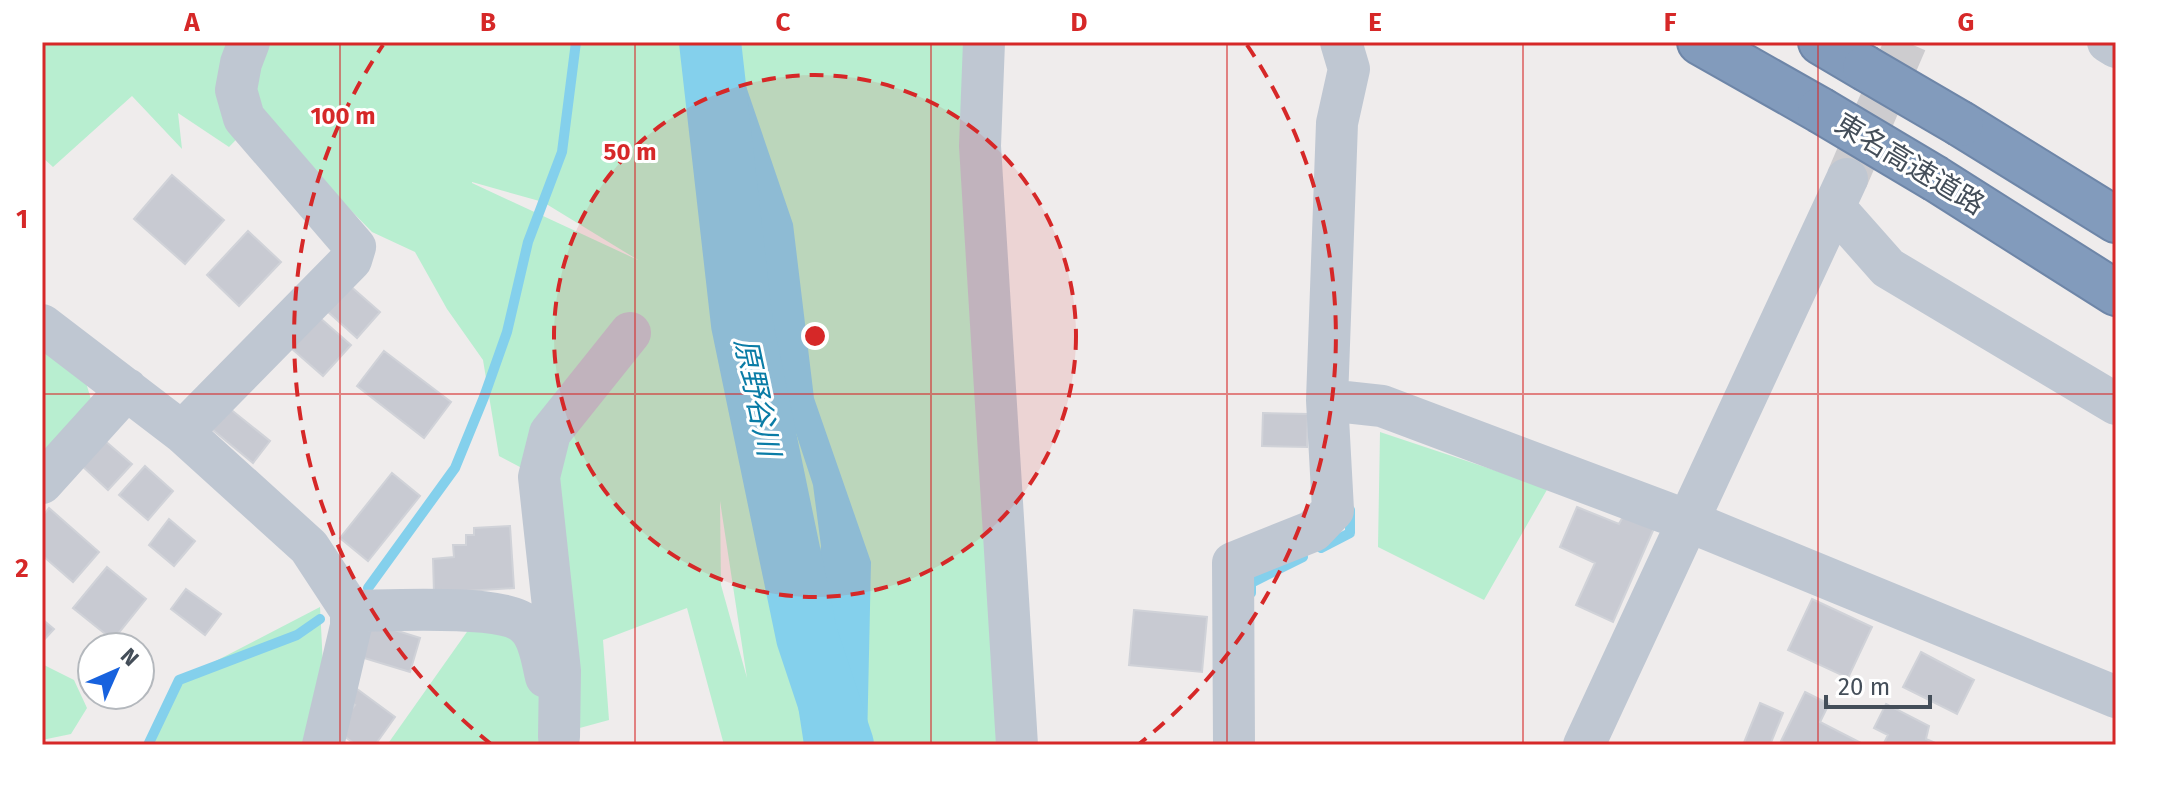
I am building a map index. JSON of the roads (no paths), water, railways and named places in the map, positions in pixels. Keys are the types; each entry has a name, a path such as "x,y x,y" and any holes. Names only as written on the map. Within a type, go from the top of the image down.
{"highway":[{"name":"東名高速道路","path":"1700,42 1936,179 2116,293"},
{"path":"1821,42 2116,220"}],"street":[{"path":"182,432 351,260 355,247 244,118 236,90 249,42"},
{"path":"984,42 980,146 1017,745"},
{"path":"1234,745 1233,563 1313,531 1333,510 1327,400 1337,123 1349,69 1341,42"},
{"path":"2108,42 2116,47"},
{"path":"1584,745 1841,193 1888,268 2116,404"},
{"path":"42,325 182,432 309,547 351,611 351,626 323,745"},
{"path":"559,741 560,671 539,477 550,433 630,333"},
{"path":"42,483 127,389"},
{"path":"1327,400 1382,406 1688,521 2116,697"},
{"path":"351,611 503,613 527,625 539,647 559,741"}],"water":[{"path":"681,42 731,42 793,224 814,398 871,562 867,745 804,745 796,693 821,546 813,485 732,238"}],"waterway":[{"path":"368,588 455,468 484,397 507,332 528,242 562,152 576,42"},
{"name":"原野谷川","path":"710,42 742,324 807,637 843,745"},
{"path":"1321,548 1350,533 1350,510"},
{"path":"1251,593 1251,583 1303,557"},
{"path":"148,745 179,680 297,635 320,619"}],"tunnel":[{"path":"1847,179 1906,42"}]}
